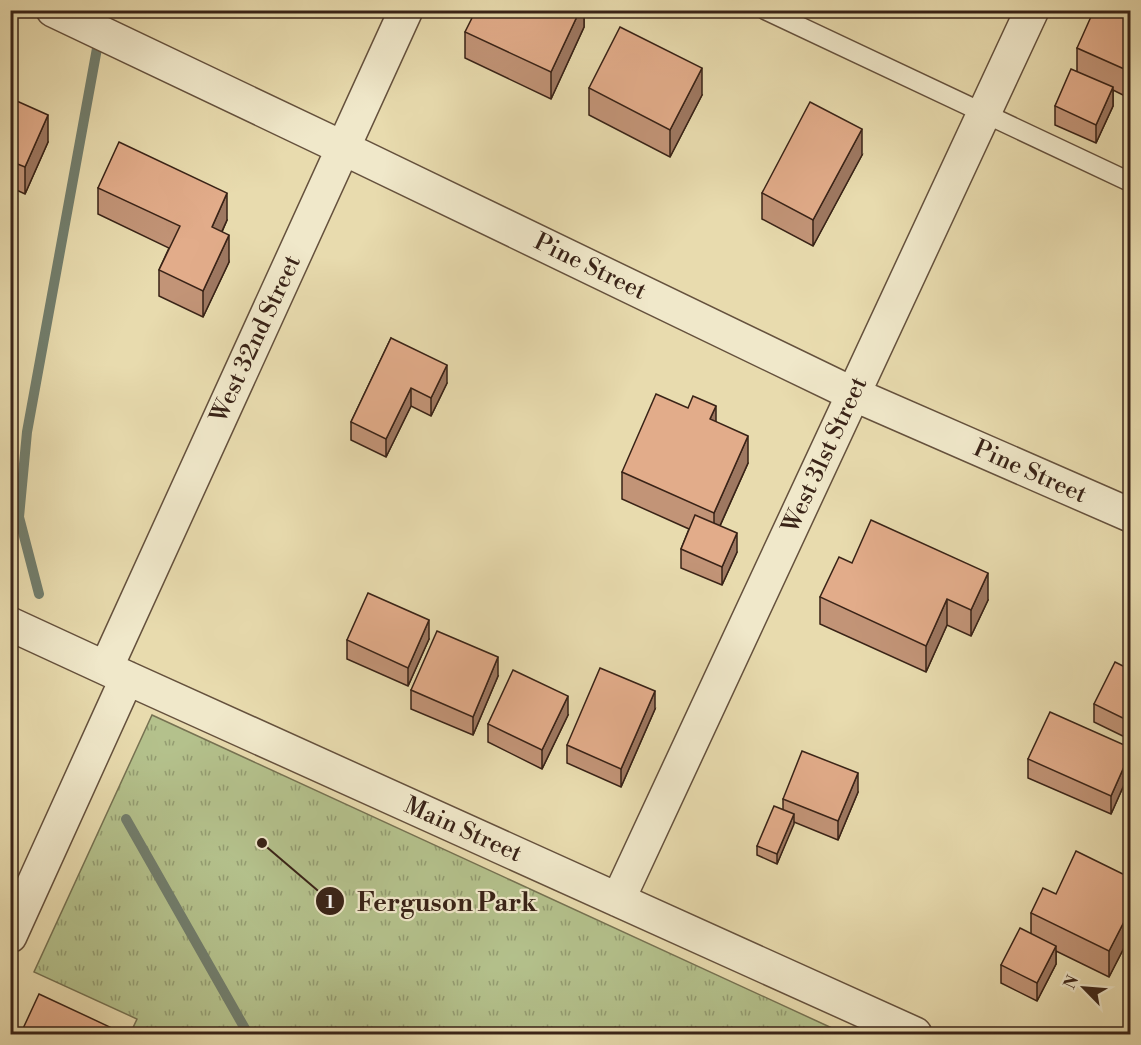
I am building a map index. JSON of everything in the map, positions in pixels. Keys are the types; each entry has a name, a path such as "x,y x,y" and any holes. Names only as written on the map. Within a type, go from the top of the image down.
{"street":[{"name":"West 32nd Street","path":"10,936 116,673 343,148 406,10"},
{"name":"West 31st Street","path":"618,900 1032,10"},
{"name":"Pine Street","path":"65,16 853,394 1131,515"},
{"name":"Main Street","path":"10,624 915,1035"}],"lane":[{"path":"765,10 1131,182"}],"green space":[{"path":"152,715 845,1034 130,1034 137,1019 34,972"}],"building":[{"path":"476,10 580,10 551,72 465,32"},
{"path":"1094,10 1131,10 1131,72 1077,48"},
{"path":"620,27 702,68 670,130 589,88"},
{"path":"1071,69 1113,87 1096,125 1055,106"},
{"path":"10,98 48,115 25,167 10,161"},
{"path":"810,102 862,129 813,220 762,193"},
{"path":"119,142 227,193 212,227 229,235 203,291 159,270 180,226 98,188"},
{"path":"391,338 447,365 431,398 411,388 386,439 351,422"},
{"path":"656,394 688,408 693,396 716,406 710,419 748,436 714,513 622,472"},
{"path":"695,515 737,533 722,567 681,549"},
{"path":"871,520 988,573 971,610 947,599 926,646 820,597 839,557 852,563"},
{"path":"368,593 429,620 408,668 347,640"},
{"path":"437,631 498,657 473,717 411,690"},
{"path":"1115,662 1131,670 1131,722 1094,704"},
{"path":"600,668 655,691 621,769 567,745"},
{"path":"513,670 568,696 542,750 488,724"},
{"path":"1050,712 1131,748 1111,796 1028,759"},
{"path":"802,751 858,773 838,821 783,799"},
{"path":"774,806 794,814 777,854 757,846"},
{"path":"1076,851 1131,878 1131,908 1109,951 1031,913 1043,888 1056,894"},
{"path":"1020,928 1056,946 1037,983 1001,965"},
{"path":"39,994 112,1028 109,1035 20,1035"}],"waterway":[{"path":"39,594 19,517 27,432 104,10"},
{"path":"126,819 248,1034"}],"place":[{"name":"Ferguson Park","path":"262,843"}]}
